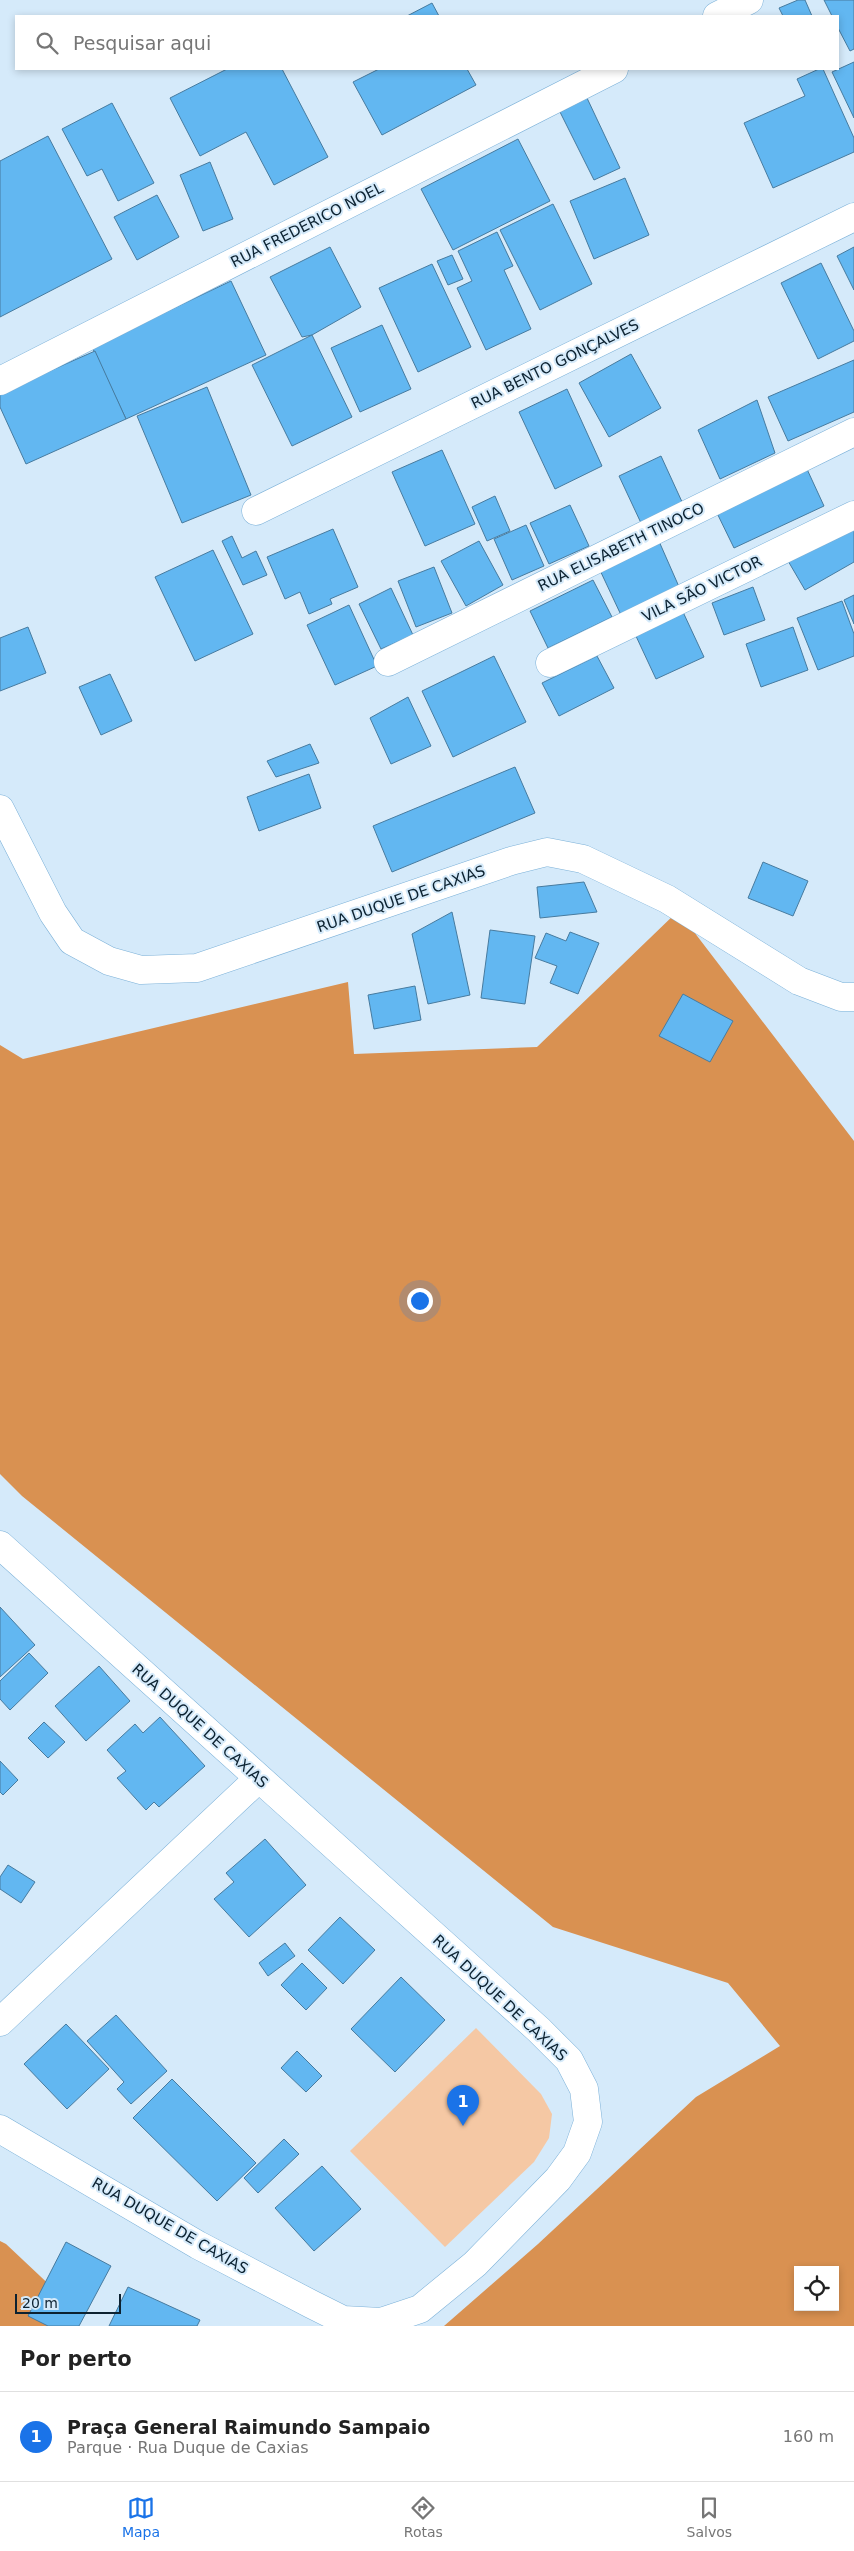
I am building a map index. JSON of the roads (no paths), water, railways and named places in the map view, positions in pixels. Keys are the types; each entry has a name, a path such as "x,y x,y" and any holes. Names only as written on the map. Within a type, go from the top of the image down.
{"street":[{"path":"719,15 749,0"},
{"name":"RUA FREDERICO NOEL","path":"0,381 612,70"},
{"name":"RUA BENTO GONÇALVES","path":"256,511 854,217"},
{"name":"RUA ELISABETH TINOCO","path":"388,662 854,432"},
{"name":"VILA SÃO VICTOR","path":"550,663 854,515"},
{"name":"RUA DUQUE DE CAXIAS","path":"0,809 53,913 72,941 109,961 141,970 197,968 511,861 547,852 583,859 667,899 799,981 841,997 854,998"},
{"name":"RUA DUQUE DE CAXIAS","path":"0,1545 539,2030 569,2060 584,2089 588,2122 577,2153 558,2179 475,2264 420,2309 382,2322 343,2320 198,2244 0,2129"},
{"path":"0,2022 258,1779"}],"place":[{"name":"Praça General Raimundo Sampaio","path":"463,2126"}]}
